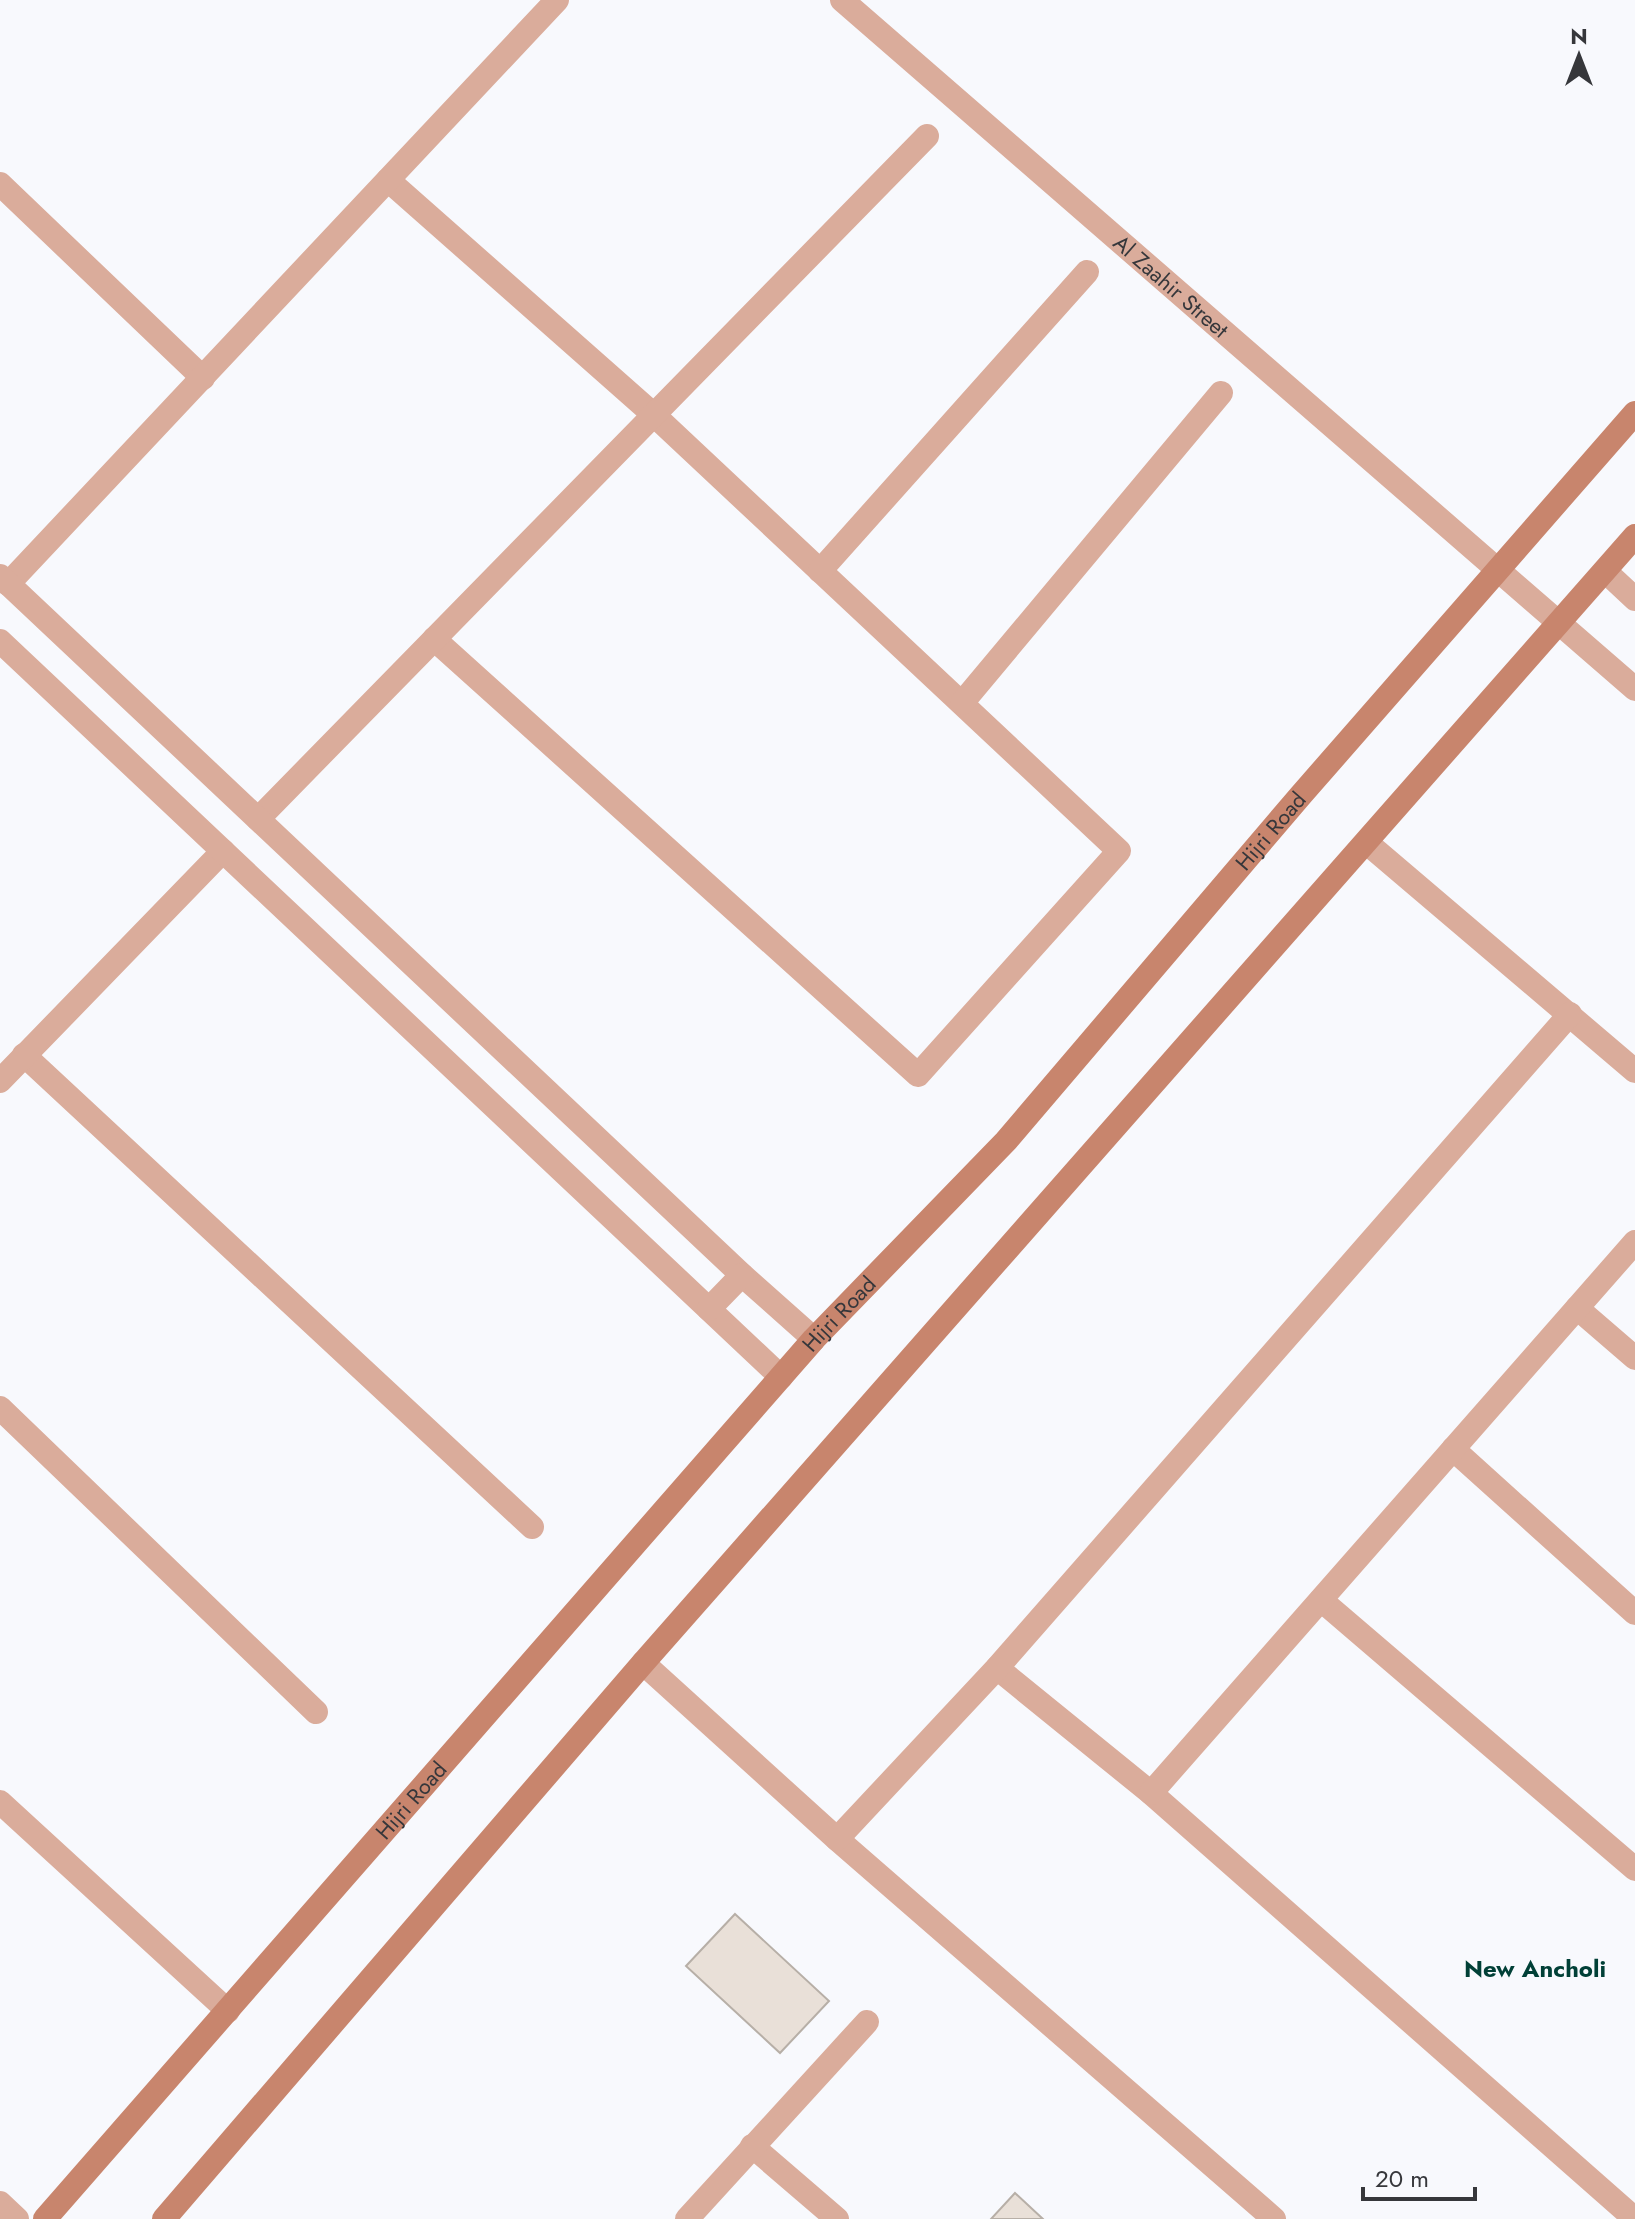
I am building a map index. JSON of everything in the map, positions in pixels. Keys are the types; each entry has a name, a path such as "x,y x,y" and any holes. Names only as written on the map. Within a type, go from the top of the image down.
{"main road":[{"name":"Hijri Road","path":"45,2219 814,1339 1006,1141 1301,795 1635,413"},
{"path":"164,2219 643,1663 1635,536"}],"street":[{"path":"557,0 203,378 4,580 742,1275 814,1339"},
{"name":"Al Zaahir Street","path":"842,0 1635,689"},
{"path":"258,819 927,136"},
{"path":"388,180 654,415 1119,851 918,1075 434,639"},
{"path":"0,184 203,378"},
{"path":"820,571 1087,272"},
{"path":"962,703 1221,393"},
{"path":"1605,571 1635,599"},
{"path":"0,641 781,1377"},
{"path":"1367,843 1635,1071"},
{"path":"0,1081 223,851"},
{"path":"837,1839 997,1668 1570,1014"},
{"path":"24,1055 532,1527"},
{"path":"1151,1793 1635,1242"},
{"path":"709,1309 742,1275"},
{"path":"1577,1308 1635,1358"},
{"path":"0,1408 316,1712"},
{"path":"1453,1449 1635,1613"},
{"path":"1321,1600 1635,1869"},
{"path":"643,1663 837,1839 1274,2219"},
{"path":"997,1668 1151,1793 1635,2219"},
{"path":"0,1802 228,2011"},
{"path":"687,2219 867,2022"},
{"path":"752,2146 837,2219"},
{"path":"0,2203 17,2219"}],"building":[{"path":"735,1914 829,2001 780,2053 686,1966"},
{"path":"1015,2193 1043,2219 991,2219"}],"district":[{"name":"New Ancholi","path":"1535,1969"}]}
